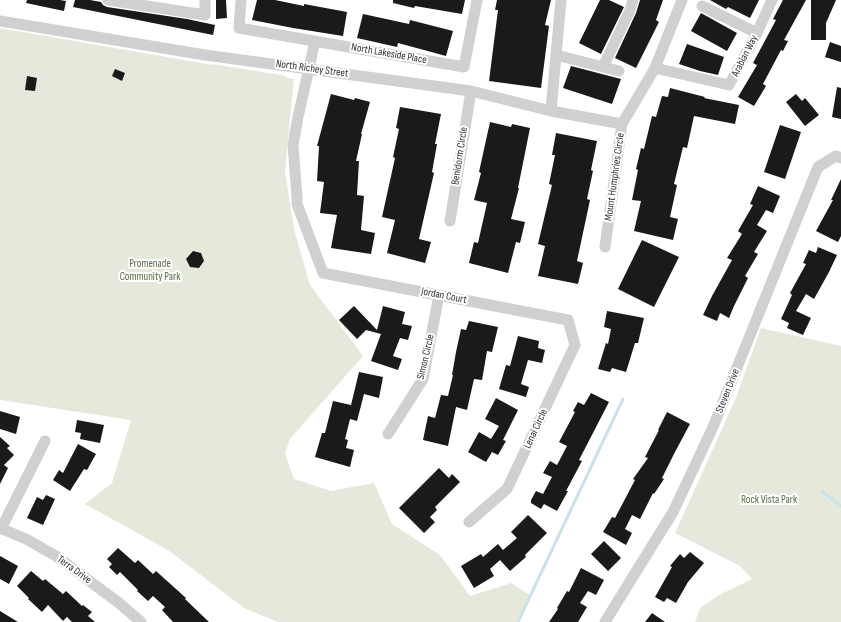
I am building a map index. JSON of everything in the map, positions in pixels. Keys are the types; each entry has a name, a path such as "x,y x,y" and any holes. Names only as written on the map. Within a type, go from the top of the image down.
{"street":[{"path":"108,0 205,14 206,0"},
{"name":"North Lakeside Place","path":"241,0 239,28 464,67 477,0"},
{"path":"551,111 561,0"},
{"path":"603,67 630,10 633,0"},
{"name":"Mount Humphries Circle","path":"606,247 622,124 655,68 682,0"},
{"name":"Arabian Way","path":"655,68 729,85 772,0"},
{"path":"702,6 756,33"},
{"name":"North Richey Street","path":"0,21 205,54 471,91 551,111 622,124"},
{"path":"309,69 315,41"},
{"path":"556,55 619,71"},
{"name":"Jordan Court","path":"309,69 293,145 297,204 323,273 568,321"},
{"name":"Benidorm Circle","path":"450,221 471,91"},
{"name":"Steven Drive","path":"605,622 672,512 716,420 818,167 839,157"},
{"name":"Simon Circle","path":"388,434 423,379 439,295"},
{"name":"Lenai Circle","path":"469,522 507,489 575,345 568,321"},
{"path":"1,529 45,441"},
{"name":"Terra Drive","path":"1,529 26,539 56,556 119,603 141,622"}],"green space":[{"name":"Promenade Community Park","path":"0,28 213,65 286,76 287,78 294,79 285,171 294,229 310,285 363,356 290,439 285,453 294,479 331,491 374,483 392,524 440,555 470,596 511,583 530,595 518,622 278,622 244,608 168,550 85,504 112,483 131,420 0,400"},
{"name":"Rock Vista Park","path":"761,328 841,346 841,622 695,622 700,608 719,595 752,579 740,566 675,533 735,400"}],"building":[{"path":"27,0 66,1 64,11 26,3"},
{"path":"75,0 90,0 101,2 107,7 187,19 215,25 213,35 73,7"},
{"path":"216,0 226,0 227,18 216,19"},
{"path":"257,0 275,0 347,12 343,36 252,20"},
{"path":"393,0 465,0 462,14 415,6 414,8 393,3"},
{"path":"497,0 551,0 545,25 549,26 541,88 489,81 498,10 495,10"},
{"path":"600,0 609,0 624,7 601,54 579,43"},
{"path":"640,0 663,0 656,20 659,22 636,68 615,58 636,13"},
{"path":"710,0 759,0 750,18 728,7 726,9"},
{"path":"783,0 806,0 784,40 788,41 783,51 781,50 763,84 766,86 754,106 738,97 757,65 753,63 776,20 773,19"},
{"path":"811,0 836,0 826,23 826,40 811,40"},
{"path":"701,13 737,33 727,51 691,31"},
{"path":"363,14 409,24 410,20 453,31 446,56 398,43 397,47 357,38"},
{"path":"830,42 841,46 841,62 825,57"},
{"path":"687,44 724,57 718,75 679,64"},
{"path":"571,66 621,79 612,104 563,88"},
{"path":"115,69 125,73 122,81 112,76"},
{"path":"27,76 37,78 35,91 25,90"},
{"path":"837,87 841,88 841,119 832,117"},
{"path":"670,88 705,97 704,98 739,105 735,124 694,116 687,148 683,147 674,184 677,185 670,217 678,219 673,240 634,231 641,201 632,200 638,170 636,169 641,148 644,149 652,116 656,117 662,96 668,97"},
{"path":"331,94 354,100 355,98 370,102 361,134 356,161 359,161 357,195 364,196 361,230 375,233 371,254 331,248 337,215 320,213 324,182 317,181 319,146 317,146"},
{"path":"796,94 802,101 805,98 819,115 805,126 786,102"},
{"path":"400,107 441,114 435,144 437,144 432,172 434,173 419,239 431,242 425,263 387,253 395,220 382,217 395,158 393,157 399,129 396,128"},
{"path":"490,122 511,127 512,124 530,128 519,188 511,219 525,222 520,243 516,242 508,273 469,263 474,242 478,243 487,203 474,200 481,173 479,172"},
{"path":"780,125 801,132 785,179 764,172"},
{"path":"556,133 597,141 587,199 590,200 577,261 583,263 578,284 538,276 545,246 538,244 552,185 549,184 555,155 552,155"},
{"path":"841,179 841,236 838,242 816,231 833,200 831,200"},
{"path":"758,186 780,196 773,213 766,210 757,225 767,231 754,252 758,254 745,276 748,278 729,318 720,313 717,321 703,315 732,260 727,258 742,234 738,231 753,205 750,204"},
{"path":"642,240 679,257 654,307 618,289"},
{"path":"818,247 837,255 814,299 806,294 796,311 811,318 803,335 787,328 789,323 781,319 792,295 790,293 806,264 803,263 809,250 816,253"},
{"path":"193,251 201,253 204,261 199,268 190,267 186,259"},
{"path":"354,306 377,330 383,306 405,312 402,324 412,326 408,340 400,338 393,356 402,359 398,370 371,361 381,334 366,330 357,339 339,320"},
{"path":"607,311 644,318 638,343 635,343 626,372 612,368 610,372 598,369 606,343 608,344 611,329 604,327"},
{"path":"469,321 498,327 492,352 487,351 482,380 474,379 467,410 456,407 448,446 423,440 428,416 435,418 441,395 448,396 461,329 466,330"},
{"path":"518,336 539,341 538,348 545,350 542,363 528,360 521,384 529,387 526,397 499,389 506,365 510,366"},
{"path":"359,372 383,377 379,398 364,394 357,421 350,419 345,439 348,440 346,448 354,450 350,467 315,457 322,433 325,433 333,401 351,405"},
{"path":"591,393 609,402 579,460 582,461 557,511 544,504 541,509 531,503 531,500 536,491 543,494 552,477 543,473 550,461 557,465 567,446 559,442 575,412 573,411 578,402 584,405"},
{"path":"496,398 518,410 503,440 506,441 498,455 492,452 486,462 468,452 479,432 491,439 499,426 485,419"},
{"path":"0,411 20,417 16,434 0,429"},
{"path":"667,412 690,424 662,478 664,479 654,494 653,493 640,519 632,515 625,529 632,533 626,545 603,532 612,517 615,518 635,480 633,479 648,458 645,457"},
{"path":"77,420 104,425 100,443 80,439 81,433 75,432"},
{"path":"0,437 10,446 7,448 14,455 4,465 8,468 0,484"},
{"path":"78,444 96,454 87,470 84,469 70,491 53,480 59,470 63,473"},
{"path":"439,468 449,478 452,474 460,482 435,507 437,510 430,517 435,522 424,533 399,508"},
{"path":"46,495 55,499 43,525 27,518 37,497 43,500"},
{"path":"528,515 547,533 525,555 526,557 510,571 500,560 490,569 494,576 474,588 461,566 481,554 483,557 498,544 503,550 517,538 511,532"},
{"path":"604,541 621,558 608,571 591,554"},
{"path":"118,548 135,563 138,560 153,574 156,571 186,598 185,599 209,622 173,622 162,610 165,607 153,596 148,601 120,572 117,575 109,567 112,564 107,559"},
{"path":"690,552 704,563 688,582 676,603 667,598 664,602 655,597 672,567 670,566 680,554 684,558"},
{"path":"0,556 18,566 9,584 0,579"},
{"path":"581,568 604,580 596,595 588,591 580,603 587,607 578,622 549,622 558,609 557,608 567,591 569,592"},
{"path":"31,571 43,581 45,579 63,594 66,591 82,606 83,605 92,612 88,616 95,622 72,622 67,617 63,621 48,605 42,612 17,586"},
{"path":"0,611 18,622 0,622"},
{"path":"652,613 665,622 645,622"}],"waterway":[{"path":"518,622 623,399"},
{"path":"823,492 841,506"}]}
